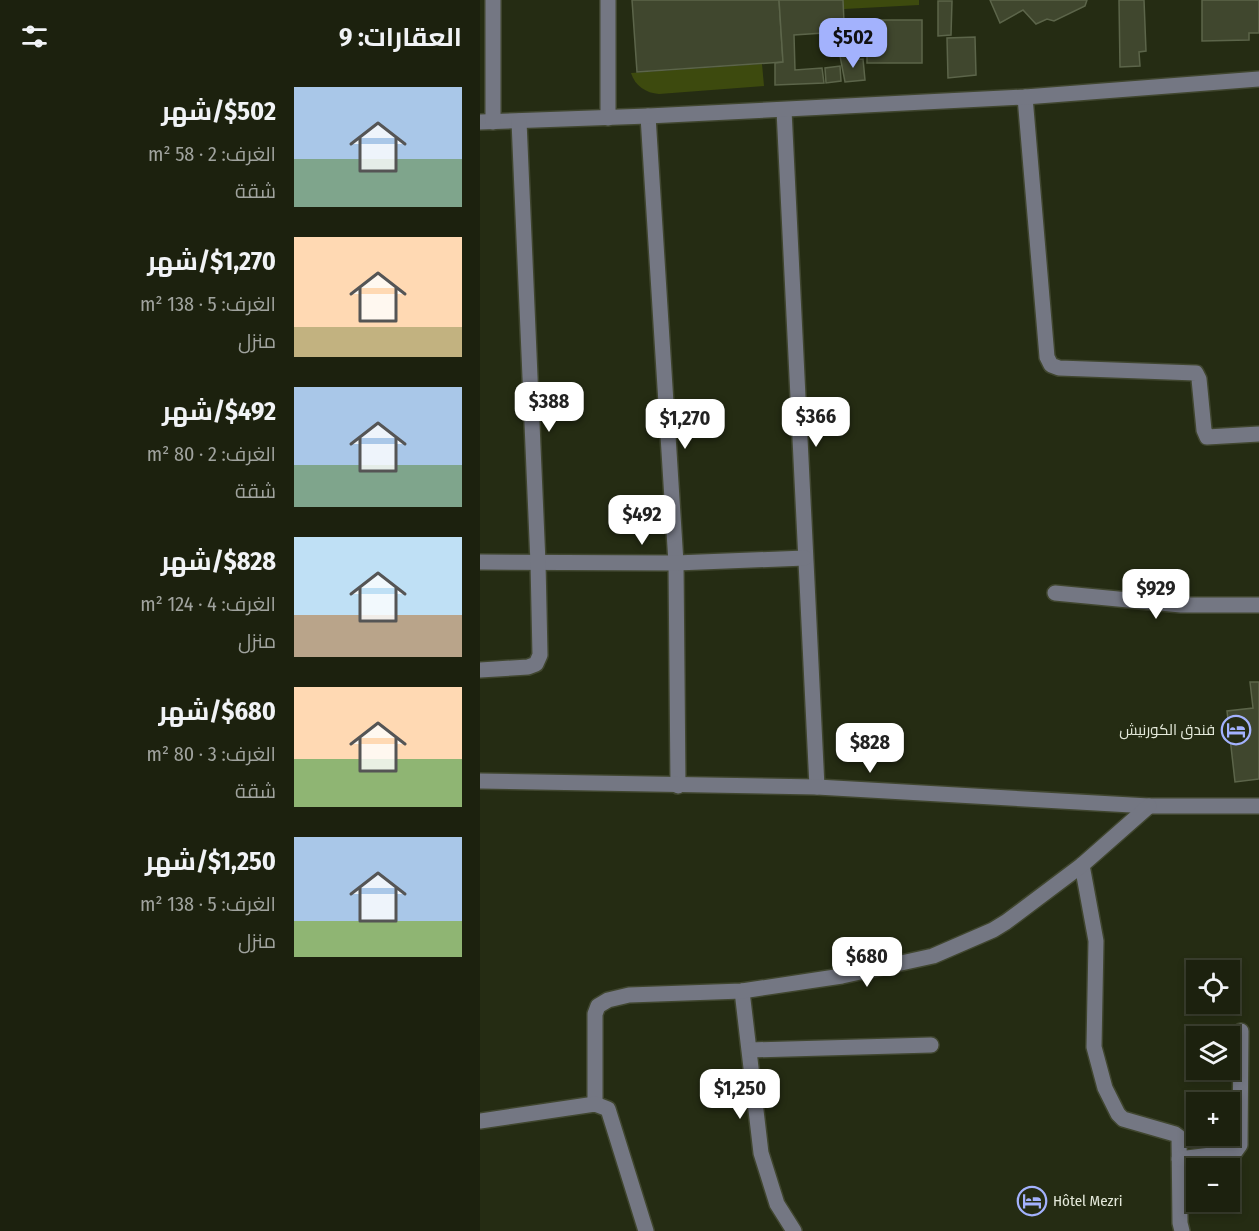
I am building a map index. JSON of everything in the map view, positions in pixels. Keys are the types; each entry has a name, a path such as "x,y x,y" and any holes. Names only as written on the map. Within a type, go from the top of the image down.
{"street":[{"path":"493,0 486,122 784,110 1025,97 1259,79"},
{"path":"608,0 608,118"},
{"path":"1025,97 1047,357 1051,365 1059,368 1196,373 1207,437 1259,434"},
{"path":"784,110 816,787"},
{"path":"648,116 676,563 678,786"},
{"path":"480,670 528,667 536,664 540,656 519,121"},
{"path":"480,562 676,563 805,558"},
{"path":"1055,593 1181,605 1259,604"},
{"path":"480,781 816,787 1149,806 1259,807"},
{"path":"595,1104 596,1014 598,1006 608,1000 629,996 742,991 842,976 933,956 993,930 1082,865 1149,806"},
{"path":"1082,865 1096,941 1094,1047 1105,1088 1118,1114 1123,1119 1179,1137 1182,1231"},
{"path":"742,991 761,1153 777,1204 794,1231"},
{"path":"1179,1159 1235,1152 1240,1146 1241,1031"},
{"path":"750,1050 931,1045"},
{"path":"480,1121 595,1104 609,1109 646,1231"}],"green space":[{"path":"843,0 919,0 919,5 844,9"},
{"path":"762,64 764,86 659,94 642,88 635,82 631,73"}],"building":[{"path":"632,0 779,0 783,62 637,72"},
{"path":"779,0 843,0 844,22 838,23 838,32 794,35 795,70 822,68 824,83 775,85 775,63 783,62"},
{"path":"990,0 1087,0 1085,6 1054,21 1047,19 1036,24 1023,10 1000,23"},
{"path":"1119,0 1144,0 1146,51 1139,52 1140,66 1120,67"},
{"path":"1202,0 1259,0 1259,33 1249,33 1249,40 1202,41"},
{"path":"938,1 952,1 951,35 938,36"},
{"path":"867,20 922,20 922,63 867,63"},
{"path":"975,37 976,75 948,78 947,38"},
{"path":"850,54 851,60 863,59 865,80 845,82 840,56"},
{"path":"840,66 841,81 826,83 825,68"},
{"path":"1250,682 1259,682 1259,779 1235,782 1227,711 1253,708"}],"place":[{"name":"فندق الكورنيش","path":"1236,730"},
{"name":"Hôtel Mezri","path":"1032,1201"}]}
